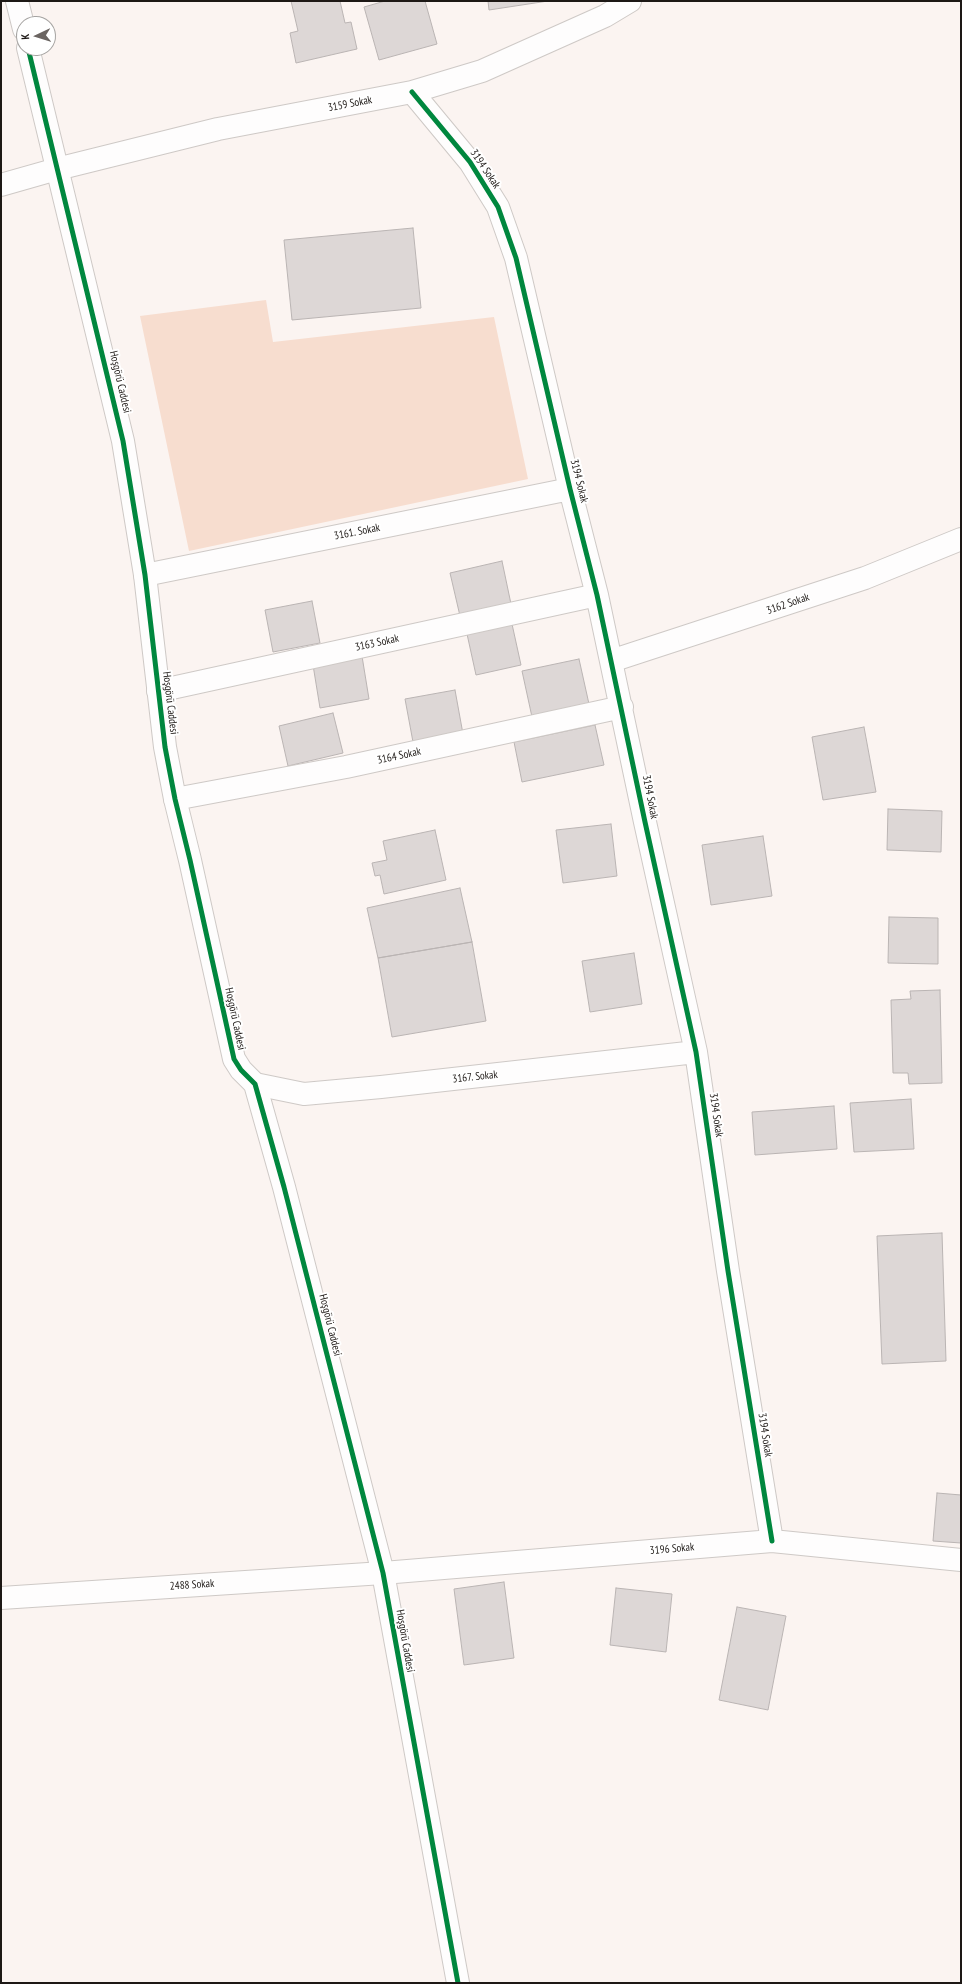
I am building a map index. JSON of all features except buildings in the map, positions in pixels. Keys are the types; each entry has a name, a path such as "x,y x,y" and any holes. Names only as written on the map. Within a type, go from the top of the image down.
{"street":[{"path":"17,1 21,16"},
{"name":"3159 Sokak","path":"1,185 57,169 218,129 412,92 482,71 605,16 630,1"},
{"name":"Hoşgörü Caddesi","path":"30,56 91,302 123,441 145,575 158,691 174,799 190,860 234,1059 241,1070 255,1084 284,1187 383,1573 458,1983"},
{"name":"3194 Sokak","path":"412,92 470,162 498,207 516,258 612,661 645,822 696,1052 728,1271 772,1541"},
{"name":"3161. Sokak","path":"145,575 570,489"},
{"name":"3162 Sokak","path":"612,661 864,578 961,539"},
{"name":"3163 Sokak","path":"158,691 597,595"},
{"name":"3164 Sokak","path":"174,799 346,767 622,707"},
{"name":"3167. Sokak","path":"255,1084 304,1094 696,1052"},
{"name":"3196 Sokak","path":"383,1573 772,1541 961,1560"},
{"name":"2488 Sokak","path":"1,1598 383,1573"}],"shaded area":[{"path":"266,300 273,342 494,317 528,479 189,551 140,316"}],"cycle path":[{"path":"30,56 123,441 145,575 165,747 175,799 234,1059 241,1070 255,1084 284,1187 383,1573 458,1983"},
{"path":"412,92 470,162 498,207 516,258 570,489 597,595 696,1052 728,1271 772,1541"}]}
